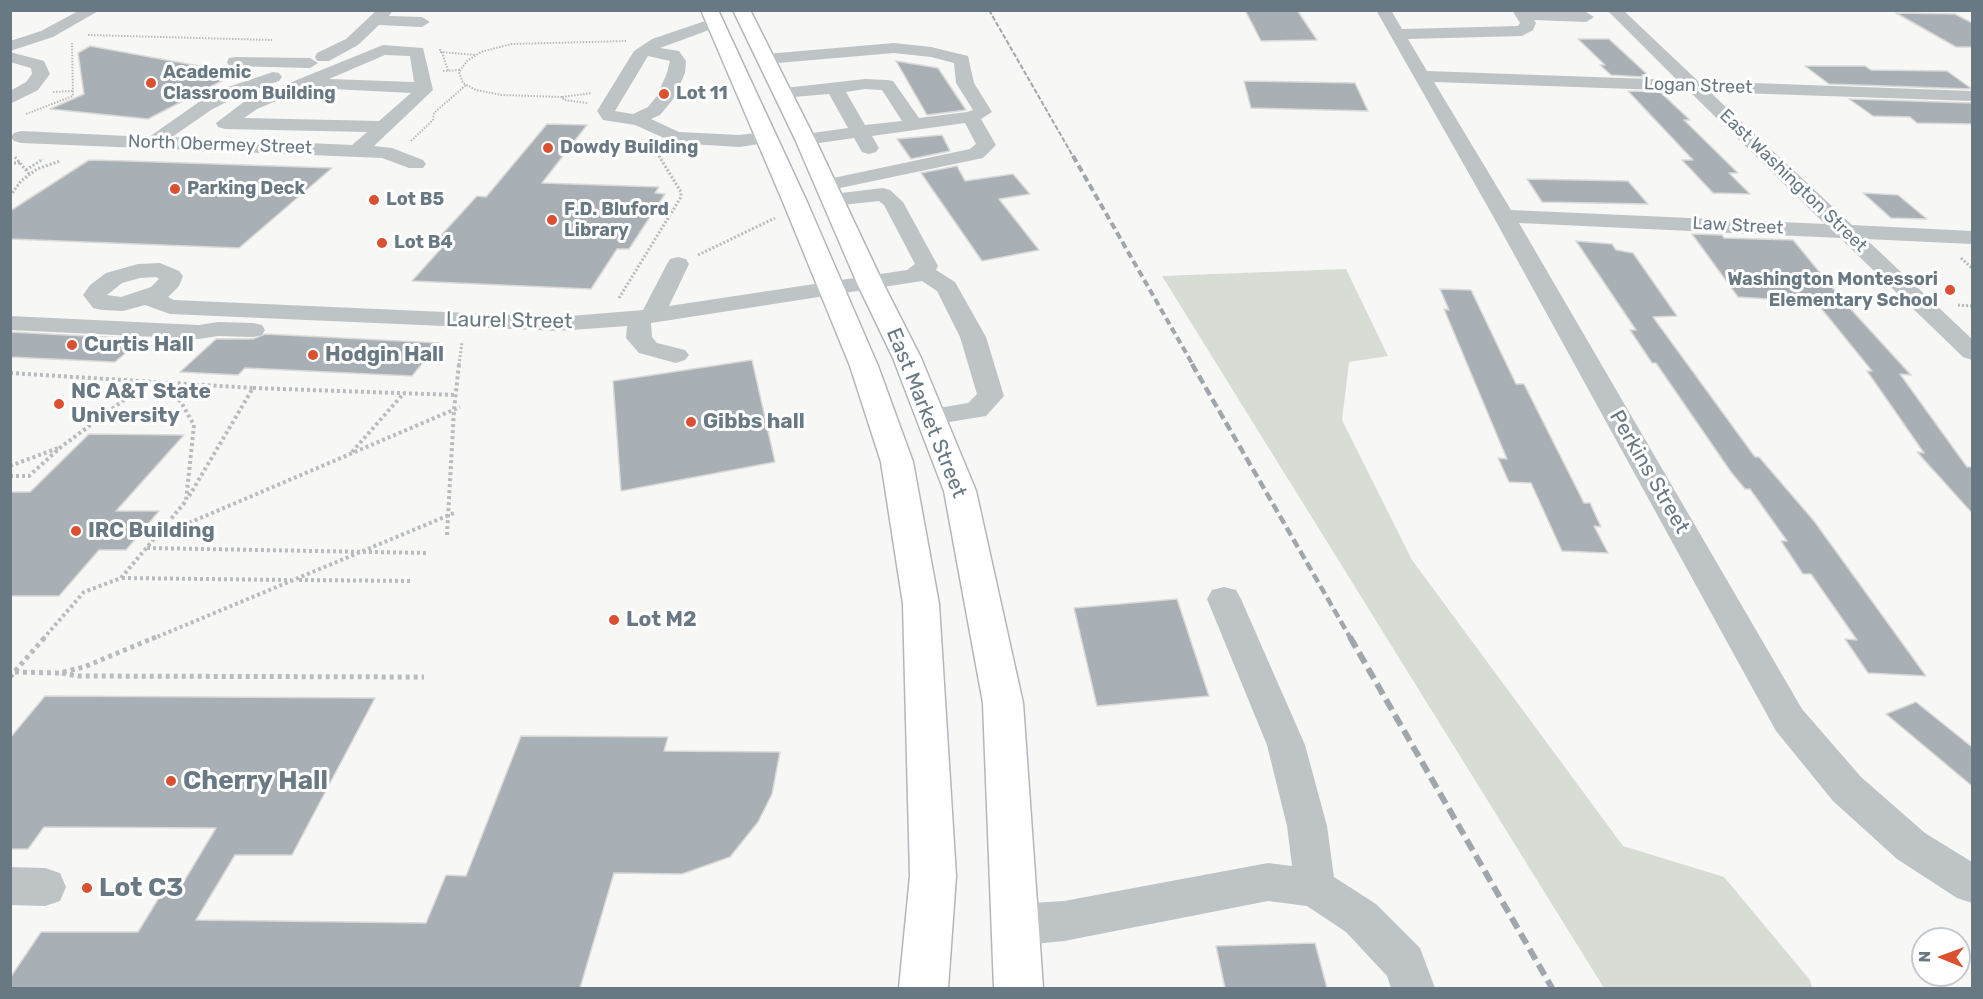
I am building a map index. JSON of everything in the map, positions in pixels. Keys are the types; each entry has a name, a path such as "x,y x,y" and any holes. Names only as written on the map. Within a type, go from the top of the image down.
{"main road":[{"name":"East Market Street","path":"721,15 766,59 907,358 960,491 1003,703 1019,988"},
{"name":"East Market Street","path":"721,15 742,87 797,207 864,366 897,462 921,604 933,876 924,988"},
{"path":"742,87 782,134 793,138 804,138"}],"street":[{"path":"14,54 93,10"},
{"path":"402,37 437,10"},
{"name":"East Washington Street","path":"1614,10 1972,352"},
{"path":"721,15 648,49 606,111 609,116 634,120 675,137 739,141 766,138"},
{"path":"384,127 225,123 256,103 307,76 382,16 422,22"},
{"path":"1390,22 1512,32 1522,31 1527,27 1523,16 1589,21"},
{"name":"Perkins Street","path":"1390,22 1504,216 1789,720 1847,789 1911,846 1972,884"},
{"path":"766,59 894,48 931,52 962,60 965,83 983,112 970,117 804,138"},
{"path":"634,120 654,111 665,98 676,73 678,60 673,55 648,49"},
{"path":"235,62 307,76 345,66 382,50 417,51 424,90 357,151"},
{"path":"10,99 32,86 41,74 38,65 14,54"},
{"path":"345,66 420,68"},
{"path":"152,142 205,106 234,91 284,73 424,88"},
{"name":"Logan Street","path":"1423,76 1972,96"},
{"path":"782,93 865,84 887,85 914,125"},
{"path":"835,88 883,172"},
{"path":"256,103 302,104"},
{"path":"382,107 406,107"},
{"path":"829,192 853,180 883,172 976,154 986,145 970,117"},
{"name":"North Obermey Street","path":"14,135 385,152 416,164"},
{"path":"829,192 883,194 893,202 927,266 921,270 947,287 973,337 991,396 976,410 931,417"},
{"name":"Law Street","path":"1504,216 1972,237"},
{"path":"676,355 648,348 639,338 646,317 678,264"},
{"name":"Laurel Street","path":"148,297 170,307 558,324 646,317 914,276 921,270"},
{"path":"10,324 199,332 218,329 254,330"},
{"path":"154,350 175,331"},
{"path":"1224,599 1286,746 1307,826 1315,888"},
{"path":"1016,925 1064,921 1268,882 1315,888 1361,918 1404,963 1413,988"}],"path":[{"path":"30,175 20,163 14,135 35,112 73,96 72,35"},
{"path":"562,97 502,95 476,90 463,83 459,72 467,60 480,52 511,44 621,39 648,49"},
{"path":"442,52 448,71"},
{"path":"395,156 433,120 434,113 466,85"},
{"path":"609,320 625,286 681,197 681,192 650,142 665,132"},
{"path":"10,196 21,181 30,175 67,158"},
{"path":"10,163 20,163"},
{"path":"678,264 797,207"},
{"path":"1952,305 1972,306"},
{"path":"447,535 454,410 461,345 469,320"},
{"path":"10,373 253,388 456,395"},
{"path":"10,476 29,476 61,447 149,381"},
{"path":"159,382 181,402 195,425 186,501"},
{"path":"121,578 186,501 253,388"},
{"path":"350,454 404,393"},
{"path":"155,537 460,407"},
{"path":"10,466 61,447"},
{"path":"59,673 84,667 454,513"},
{"path":"147,548 427,553"},
{"path":"10,677 84,592 121,578 412,581"},
{"path":"10,667 20,667"},
{"path":"15,672 78,676 424,677"}],"shaded area":[{"path":"1346,269 1388,356 1349,362 1342,420 1412,560 1623,846 1724,877 1810,980 1812,988 1604,988 1162,276"}],"building":[{"path":"1245,10 1297,10 1317,40 1261,41"},
{"path":"1896,13 1955,14 1972,23 1972,47 1956,47"},
{"path":"1578,39 1609,39 1648,75 1642,75 1644,77 1611,75 1600,65 1605,65"},
{"name":"Academic Classroom Building","path":"90,46 237,73 148,119 50,109 84,94 78,53"},
{"path":"896,61 938,68 966,110 927,115"},
{"path":"1805,66 1865,66 1871,70 1947,71 1972,89 1829,84"},
{"path":"1244,81 1355,83 1368,111 1251,108"},
{"path":"1628,91 1660,92 1690,120 1684,120 1738,173 1729,173 1750,194 1713,193 1682,160 1693,160"},
{"path":"1849,99 1972,103 1972,124 1917,123 1910,117 1873,116"},
{"name":"F.D. Bluford Library","path":"547,124 587,125 542,183 659,187 655,193 665,194 629,249 617,249 591,289 412,281 446,243 434,243 477,196 486,197"},
{"path":"942,135 950,151 911,159 897,139"},
{"name":"Parking Deck","path":"89,160 332,168 239,248 10,239 10,211"},
{"path":"957,166 965,181 1013,174 1030,194 999,199 1039,250 982,261 921,173"},
{"path":"1527,179 1628,181 1648,204 1542,202"},
{"path":"1863,193 1898,195 1927,219 1891,218"},
{"path":"1692,234 1722,235 1724,238 1793,240 1846,304 1911,375 1900,374 1967,467 1972,467 1972,513 1917,452 1924,453 1867,371 1872,371 1816,302 1738,297"},
{"path":"1576,241 1612,244 1616,250 1633,253 1677,316 1653,317 1755,457 1759,457 1814,521 1926,676 1868,673 1845,639 1857,640 1811,574 1803,574 1781,541 1787,541 1750,489 1745,489 1731,472 1656,363 1652,363 1630,330 1636,330"},
{"path":"1440,289 1471,290 1516,384 1524,384 1584,503 1590,503 1601,527 1594,526 1608,553 1562,551 1531,483 1509,482 1498,458 1507,459 1444,309 1449,310"},
{"name":"Curtis Hall","path":"10,332 142,339 115,362 10,357"},
{"name":"Hodgin Hall","path":"265,334 439,343 412,376 245,368 238,375 180,372 216,339 253,339"},
{"name":"Gibbs hall","path":"752,360 775,462 621,491 613,381"},
{"name":"IRC Building","path":"89,434 184,435 116,511 159,511 126,550 99,550 59,596 10,596 10,492 30,492"},
{"path":"1177,599 1209,696 1097,706 1074,608"},
{"path":"45,696 375,698 292,855 235,855 196,920 426,923 446,875 466,876 521,736 668,737 664,751 780,752 772,794 758,822 730,857 682,874 614,873 580,988 10,988 10,978 41,932 138,932 168,883 183,883 216,828 44,827 28,849 10,849 10,738"},
{"path":"1916,702 1972,747 1972,786 1886,714"},
{"path":"1315,943 1327,988 1225,988 1216,946"}],"railway":[{"path":"989,10 1074,158"},
{"path":"1073,156 1193,365"},
{"path":"1192,364 1351,639"},
{"path":"1350,637 1552,988"}],"place":[{"name":"Academic Classroom Building","path":"151,83"},
{"name":"Lot 11","path":"664,94"},
{"name":"Dowdy Building","path":"548,148"},
{"name":"Parking Deck","path":"175,189"},
{"name":"Lot B5","path":"374,200"},
{"name":"F.D. Bluford Library","path":"552,220"},
{"name":"Lot B4","path":"382,243"},
{"name":"Washington Montessori Elementary School","path":"1950,290"},
{"name":"Curtis Hall","path":"72,345"},
{"name":"Hodgin Hall","path":"313,355"},
{"name":"NC A&T State University","path":"59,404"},
{"name":"Gibbs hall","path":"691,422"},
{"name":"IRC Building","path":"76,531"},
{"name":"Lot M2","path":"614,620"},
{"name":"Cherry Hall","path":"171,781"},
{"name":"Lot C3","path":"87,888"}]}
